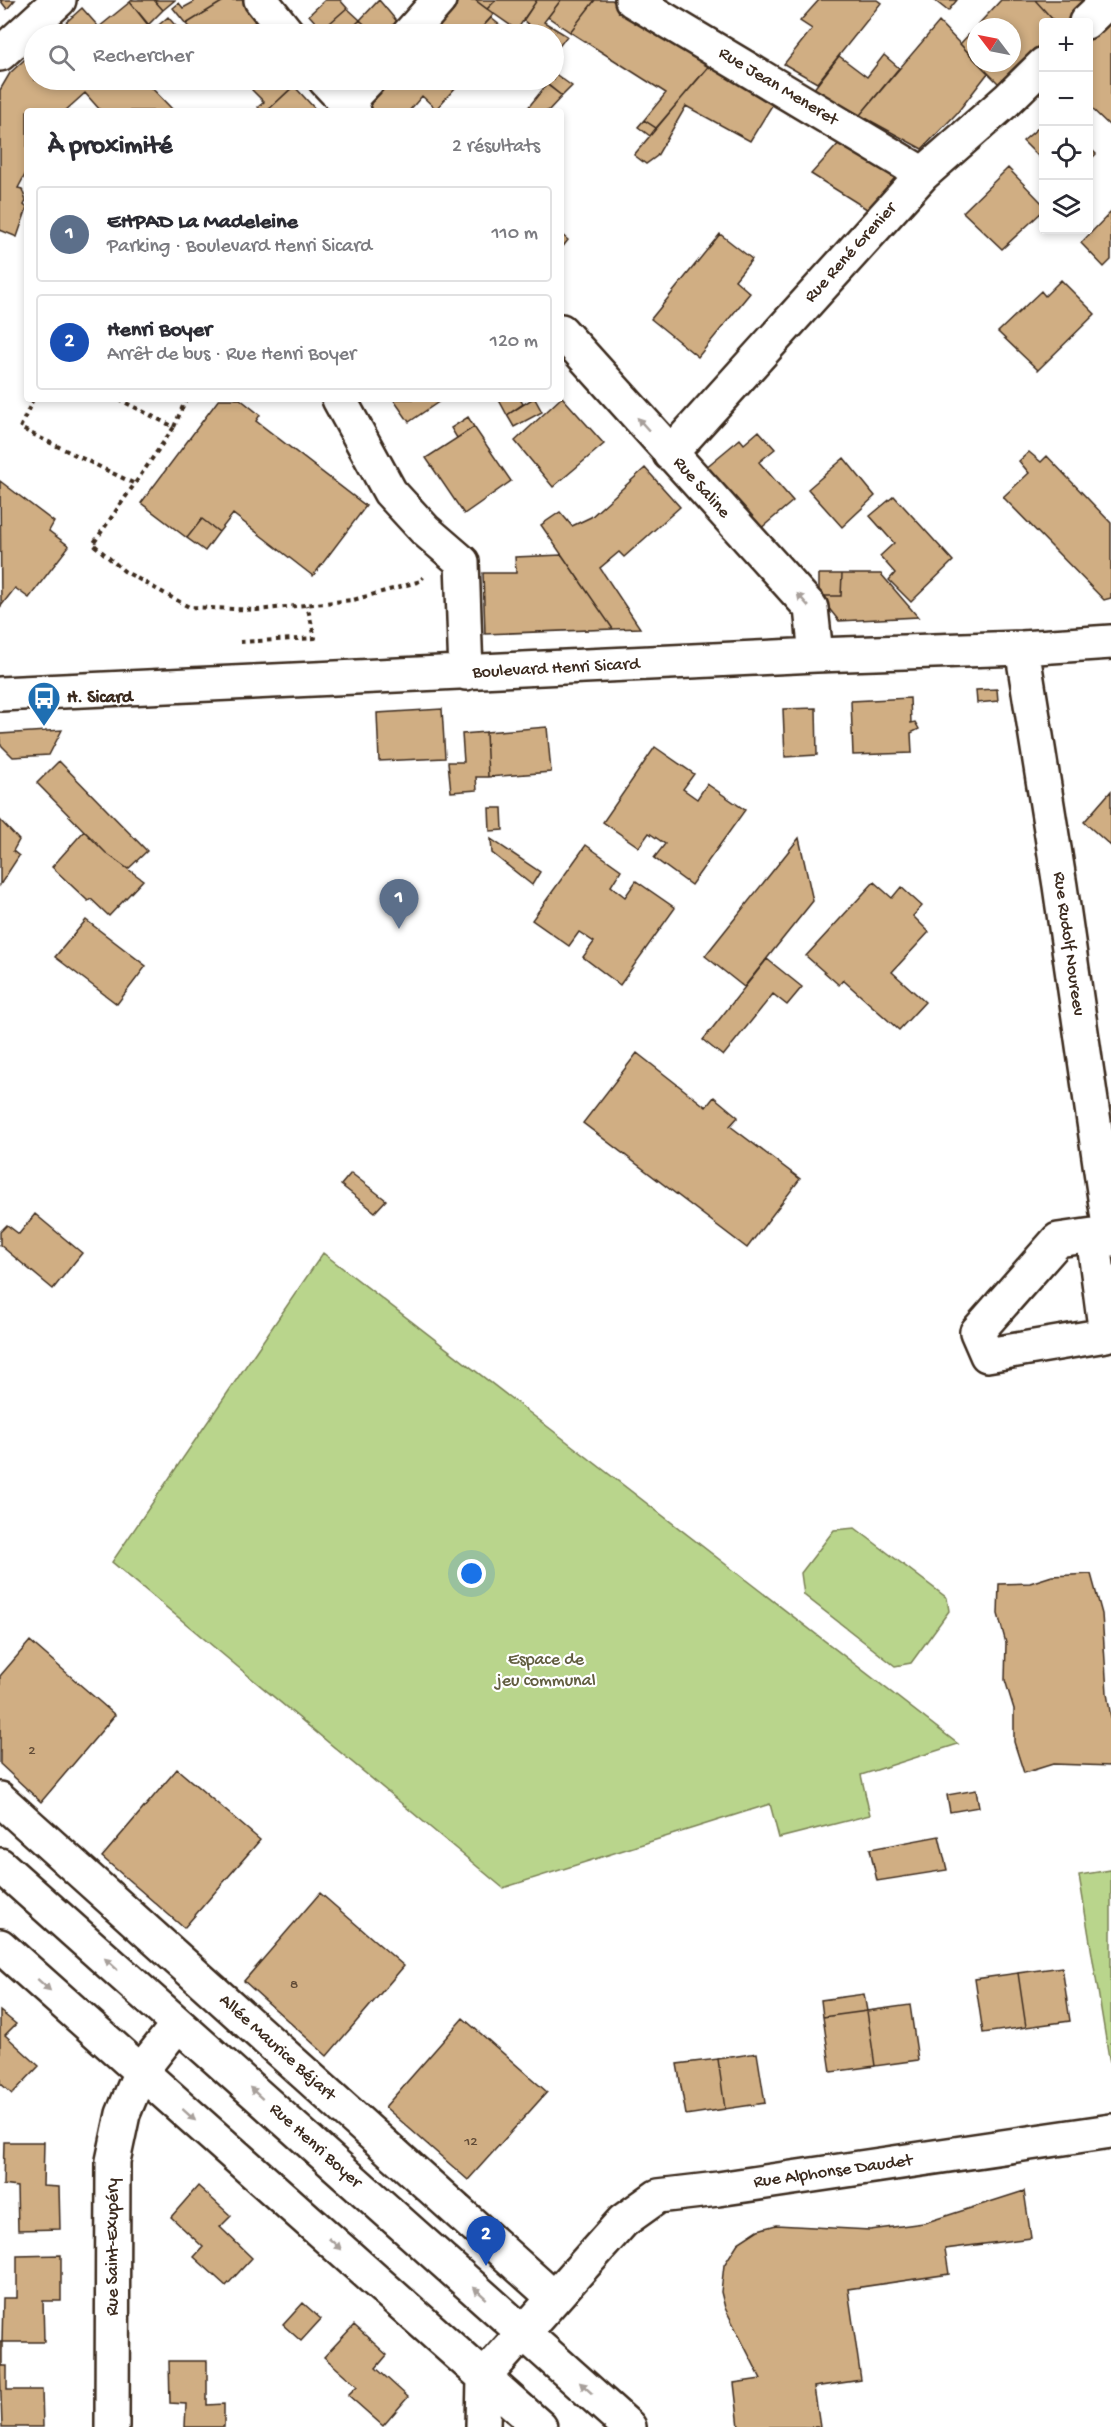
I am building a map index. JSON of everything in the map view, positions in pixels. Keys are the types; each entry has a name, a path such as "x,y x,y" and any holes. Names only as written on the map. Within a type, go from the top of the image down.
{"street":[{"path":"33,24 59,0"},
{"path":"261,0 280,24"},
{"path":"418,24 439,0"},
{"name":"Rue Jean Meneret","path":"632,0 923,174"},
{"path":"1090,18 1108,0"},
{"path":"0,54 24,32"},
{"name":"Rue René Grenier","path":"670,454 923,174 1039,69"},
{"name":"Rue Saline","path":"564,334 811,608 816,655"},
{"path":"341,402 390,492 425,530 462,562 466,673"},
{"name":"Boulevard Henri Sicard","path":"0,694 816,655 1022,648 1111,642"},
{"name":"Rue Rudolf Noureev","path":"1022,648 1060,886 1111,1240"},
{"name":"Allée Maurice Béjart","path":"0,1799 554,2298"},
{"name":"Rue Henri Boyer","path":"0,1865 630,2427"},
{"path":"0,1946 540,2427"},
{"name":"Rue Saint-Exupéry","path":"112,2427 113,2161 123,2114 141,2071 178,2024"},
{"name":"Rue Alphonse Daudet","path":"484,2377 623,2221 658,2196 1111,2131"},
{"path":"483,2427 484,2377"}],"path":[{"path":"32,402 20,428 135,483"},
{"path":"124,402 174,427"},
{"path":"185,402 174,427 93,544 124,571 189,607 257,609 353,600 421,581 447,549"},
{"path":"233,643 315,638 307,605"}],"green space":[{"name":"Espace de jeu communal","path":"323,1253 958,1744 861,1775 870,1815 779,1838 770,1804 503,1888 112,1562"},
{"path":"855,1528 947,1598 949,1611 911,1663 895,1666 804,1595 801,1573 834,1530"},
{"path":"1111,1870 1111,2070 1079,1875"}],"building":[{"path":"0,0 15,0 7,9"},
{"path":"132,0 154,0 163,10 147,24 130,2"},
{"path":"154,0 175,0 163,10"},
{"path":"193,0 225,0 186,24 173,8 179,3 183,8 194,2"},
{"path":"225,0 242,0 258,20 252,24 186,24"},
{"path":"325,0 340,0 347,8 329,24 317,24 309,15"},
{"path":"379,0 399,24 364,24 360,20"},
{"path":"447,0 475,0 494,14 485,24 426,24"},
{"path":"475,0 496,0 487,9"},
{"path":"496,0 537,0 521,24 508,24 487,9"},
{"path":"537,0 561,0 544,22 547,24 528,24 523,20"},
{"path":"561,0 595,0 570,32 564,28 564,24 558,24 548,17"},
{"path":"595,0 612,0 712,63 656,128 644,120 666,93 570,32"},
{"path":"819,0 877,0 881,3 817,83 784,64 812,29 800,21"},
{"path":"934,0 957,0 948,11"},
{"path":"1001,0 1035,0 1051,18 1039,18 1039,52 1021,70 1021,18 984,18"},
{"path":"1035,0 1090,0 1072,18 1051,18"},
{"path":"130,2 148,24 103,24"},
{"path":"82,8 96,24 64,24"},
{"path":"347,8 360,20 356,24 329,24"},
{"path":"168,17 174,24 160,24"},
{"path":"491,18 498,24 485,24"},
{"path":"1111,18 1111,127 1093,110 1093,35"},
{"path":"939,22 967,51 967,72 988,73 957,113 922,149 860,115"},
{"path":"967,36 967,51 960,44"},
{"path":"884,55 899,68 860,115 813,90 839,56 867,77"},
{"path":"24,60 24,90 154,90 171,108 98,108 85,93 68,108 24,108 24,177 18,188 22,189 24,195 24,217 17,237 0,230 0,90 10,73"},
{"path":"712,62 776,99 750,141 686,106 657,156 646,164 634,155"},
{"path":"987,72 1019,72 1003,88"},
{"path":"564,80 572,86 562,96 554,90 564,90"},
{"path":"252,90 289,90 270,108 258,107 264,102"},
{"path":"290,90 298,90 314,108 270,108"},
{"path":"370,90 453,90 437,108 422,96 412,108 364,108 359,103"},
{"path":"542,90 554,90 562,96 551,108 528,108"},
{"path":"644,120 656,128 650,136 638,127"},
{"path":"1039,127 1039,157 1023,141"},
{"path":"841,141 896,175 897,182 870,211 811,174"},
{"path":"1008,168 1039,200 1039,215 1002,249 963,212"},
{"path":"1111,212 1111,260 1104,267 1081,243 1090,234 1093,234 1093,231"},
{"path":"720,234 752,259 735,280 750,293 698,357 651,319"},
{"path":"1061,280 1095,314 1038,370 998,332 1041,291 1045,296"},
{"path":"564,399 604,444 553,487 515,441 557,402 564,402"},
{"path":"217,402 244,402 260,415 256,421 366,506 313,576 233,514 219,532 202,519 187,538 141,503"},
{"path":"395,402 439,402 409,422"},
{"path":"500,402 522,402 523,404 507,415"},
{"path":"527,402 537,402 542,412 514,427 507,415"},
{"path":"468,417 474,427 457,438 451,428"},
{"path":"474,427 511,481 464,514 426,458"},
{"path":"759,431 775,449 759,462 793,501 759,530 705,468 740,439 744,444"},
{"path":"1029,452 1041,462 1047,456 1111,523 1111,598 1104,600 1003,497 1029,473 1019,461"},
{"path":"844,458 875,496 842,527 808,489"},
{"path":"645,468 680,507 624,557 619,552 600,568 640,628 613,629 541,525 560,512 572,526 591,517"},
{"path":"0,481 54,522 49,531 69,546 29,598 15,588 1,606"},
{"path":"894,496 953,561 911,602 889,580 895,573 880,556 894,543 870,516"},
{"path":"202,519 219,532 205,551 187,538"},
{"path":"562,555 613,629 485,634 483,573 516,573 515,557"},
{"path":"819,574 842,574 841,596 819,596"},
{"path":"842,574 881,574 918,617 839,621 819,596 841,596"},
{"path":"997,689 998,701 977,703 976,690"},
{"path":"910,698 911,723 915,722 919,729 911,733 912,753 853,755 851,701"},
{"path":"816,708 817,755 785,757 783,709"},
{"path":"442,709 445,758 379,761 377,713"},
{"path":"547,727 551,772 488,777 486,732"},
{"path":"62,730 49,755 13,757 0,744 0,734"},
{"path":"486,732 488,777 476,777 477,790 451,792 448,762 464,762 462,734"},
{"path":"655,747 694,774 683,789 697,799 707,784 745,810 691,885 654,858 665,844 649,833 639,847 603,822"},
{"path":"59,761 147,851 128,869 106,853 37,783"},
{"path":"1111,791 1111,846 1084,822"},
{"path":"489,808 502,808 503,830 490,831"},
{"path":"0,820 19,840 13,851 19,856 0,885"},
{"path":"84,831 106,853 143,880 109,916 91,899 88,901 52,867"},
{"path":"799,838 813,901 744,987 705,956"},
{"path":"491,839 540,872 532,885 492,853"},
{"path":"586,845 621,870 611,886 625,897 636,881 675,908 620,985 583,957 594,942 579,932 569,946 532,920"},
{"path":"874,882 892,898 901,887 922,906 913,916 929,932 892,972 925,1002 899,1030 843,980 839,985 806,956"},
{"path":"86,920 146,966 117,1004 55,957"},
{"path":"767,959 802,987 787,1005 773,994 723,1056 703,1040"},
{"path":"637,1053 706,1107 714,1097 738,1117 730,1126 800,1179 747,1248 583,1123"},
{"path":"351,1173 386,1200 375,1212 341,1185"},
{"path":"35,1214 82,1253 53,1289 0,1245 0,1232 7,1225 19,1234"},
{"path":"1091,1574 1102,1614 1107,1693 1111,1718 1111,1766 1053,1764 1024,1773 1014,1742 1014,1709 1005,1680 1006,1643 998,1614 999,1584 1030,1583 1052,1576"},
{"path":"30,1641 115,1715 41,1802 0,1764 0,1676"},
{"path":"177,1769 260,1840 184,1928 102,1857"},
{"path":"976,1790 979,1807 950,1812 947,1795"},
{"path":"939,1836 947,1870 877,1881 870,1849"},
{"path":"320,1893 404,1966 327,2056 244,1981"},
{"path":"1062,1967 1070,2021 1026,2027 1018,1973"},
{"path":"1018,1973 1026,2027 983,2033 975,1979"},
{"path":"864,1994 867,2011 823,2017 821,2000"},
{"path":"910,2005 918,2060 875,2066 867,2011"},
{"path":"0,2011 16,2024 5,2035 39,2066 12,2094 0,2083"},
{"path":"867,2011 875,2066 831,2072 823,2017"},
{"path":"463,2018 547,2092 468,2180 385,2107"},
{"path":"757,2053 765,2103 725,2109 718,2059"},
{"path":"718,2059 725,2109 686,2115 677,2064"},
{"path":"4,2142 44,2142 43,2186 59,2187 60,2229 18,2230 17,2187 3,2185"},
{"path":"198,2186 231,2216 220,2227 252,2258 226,2286 194,2257 203,2247 171,2217"},
{"path":"1024,2191 1031,2238 945,2249 949,2274 848,2289 861,2380 814,2387 820,2427 739,2427 734,2383 761,2379 725,2308 721,2292 724,2265 738,2243 758,2230 776,2225 870,2230 924,2223"},
{"path":"61,2255 61,2301 43,2301 44,2342 2,2342 3,2298 17,2298 17,2256"},
{"path":"303,2303 321,2319 301,2341 283,2325"},
{"path":"354,2325 387,2355 376,2368 408,2397 383,2426 348,2395 357,2386 324,2357"},
{"path":"0,2342 2,2342 2,2366 0,2366"},
{"path":"169,2361 207,2361 207,2405 224,2404 224,2427 185,2427 186,2404 170,2403"},
{"path":"0,2366 7,2366 7,2390 42,2390 43,2427 2,2427"}],"place":[{"name":"H. Sicard","path":"44,727"},
{"name":"EHPAD La Madeleine","path":"399,929"},
{"name":"Henri Boyer","path":"486,2266"}]}
